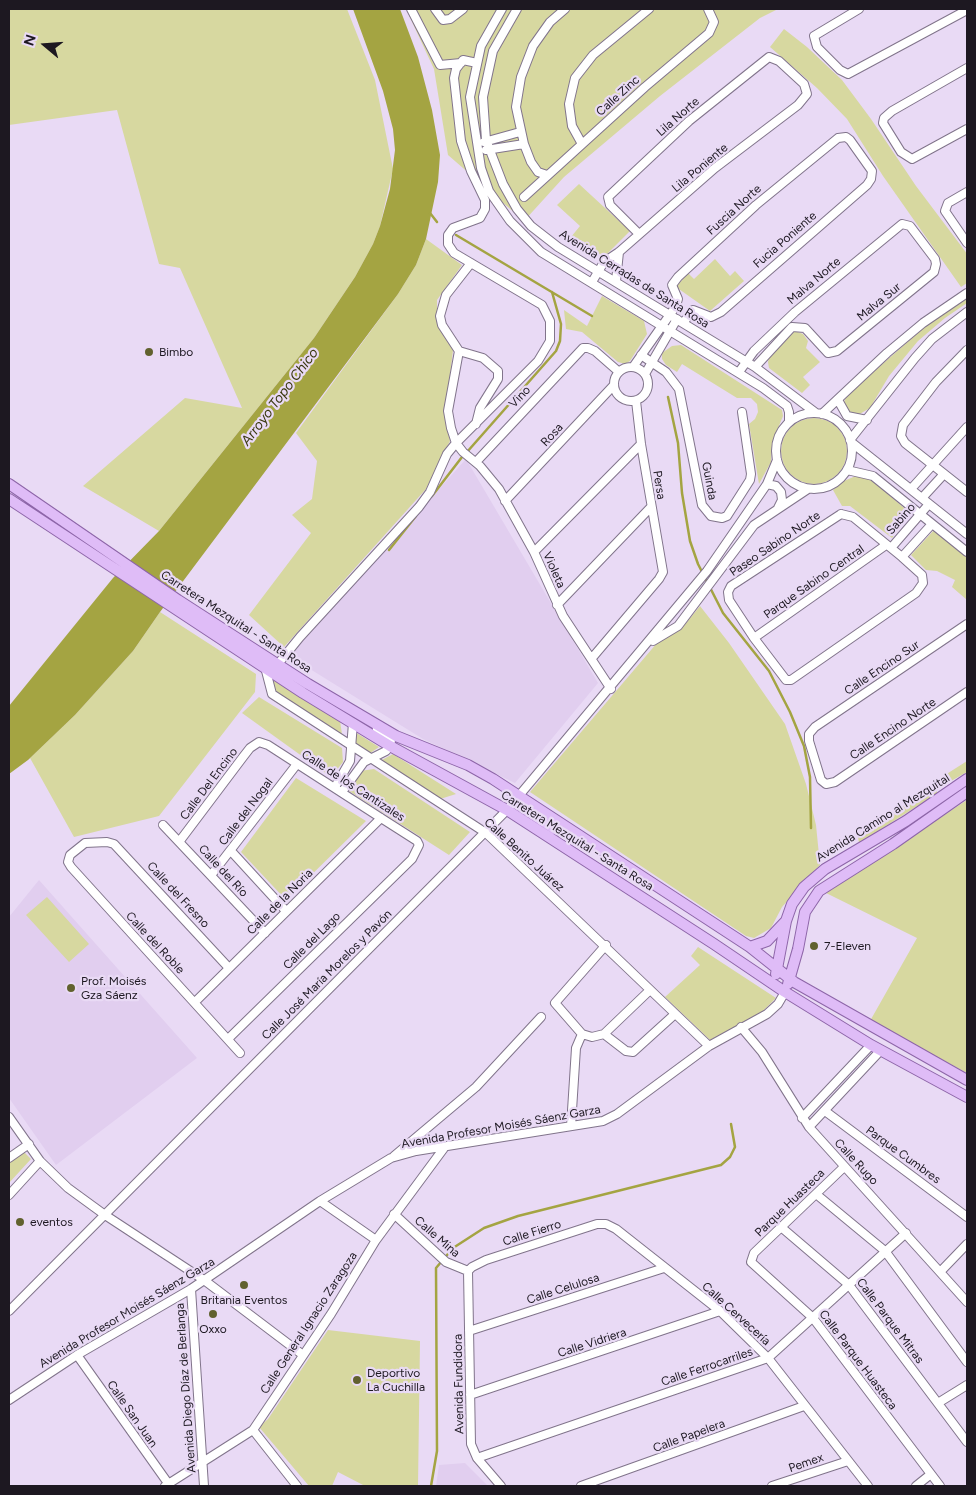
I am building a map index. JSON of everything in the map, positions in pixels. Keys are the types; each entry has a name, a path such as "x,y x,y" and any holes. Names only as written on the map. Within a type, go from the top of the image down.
{"main road":[{"path":"9,484 130,573"},
{"path":"9,499 130,573"},
{"name":"Carretera Mezquital - Santa Rosa","path":"130,573 265,667 390,746 513,803 555,830 589,842 750,947 790,979 843,1012 967,1080"},
{"name":"Carretera Mezquital - Santa Rosa","path":"175,603 396,736 468,765 513,803 782,990 871,1045 967,1097"},
{"name":"Avenida Camino al Mezquital","path":"782,990 776,969 786,921 792,904 804,887 825,869 906,821 967,779"},
{"name":"Avenida Camino al Mezquital","path":"782,990 790,979 805,912 819,891 893,844 967,792"},
{"path":"750,947 766,941 786,921"}],"street":[{"path":"412,9 440,65 461,63"},
{"path":"436,9 443,20 450,20 463,9"},
{"name":"Avenida Cerradas de Santa Rosa","path":"502,9 481,46 470,96 477,148 490,191 510,221 541,252 738,372 782,402 789,412 789,422"},
{"name":"Avenida Cerradas de Santa Rosa","path":"517,9 493,51 483,97 486,140 503,184 517,209 531,226 550,241 746,361 819,414"},
{"path":"547,175 538,172 531,162 520,132 516,107 521,77 533,46 550,22 565,9"},
{"path":"582,144 572,126 569,104 575,78 593,55 649,9"},
{"name":"Calle Zinc","path":"524,197 709,33 714,22 708,9"},
{"path":"860,9 814,36 816,48 840,70 848,74 967,10"},
{"name":"Lila Poniente","path":"598,270 716,168 798,105 807,94 804,84 775,58 767,58"},
{"name":"Lila Norte","path":"639,234 610,204 608,197 689,121 767,58"},
{"path":"278,664 300,636 419,506 430,492 447,454 456,443 538,361 546,350 552,331 547,312 542,305 454,253 448,244 447,238 453,228 480,218 485,209 485,200 471,171 461,141 454,78 456,69 463,60 477,63"},
{"path":"967,68 892,110 884,118 883,123 901,152 912,159 967,129"},
{"path":"477,148 486,140 520,132"},
{"name":"Fucia Poniente","path":"680,321 694,310 711,316 721,312 868,185 872,179 872,171 850,140 842,137"},
{"name":"Fuscia Norte","path":"669,314 678,302 672,285 678,277 756,205 842,137"},
{"path":"477,148 490,150 524,144"},
{"path":"967,192 948,203 945,211 967,243"},
{"name":"Malva Sur","path":"805,328 830,354 837,352 934,272 936,264 910,226 902,224"},
{"name":"Malva Norte","path":"746,361 795,312 902,224"},
{"path":"616,282 619,252"},
{"path":"471,263 446,295 442,306 442,325 460,351 483,358 498,372 498,379 480,408 476,424"},
{"path":"592,282 598,270"},
{"path":"819,414 838,400 887,353 924,323 967,293"},
{"path":"795,312 805,328"},
{"path":"967,312 932,339 850,441 851,459 847,470 839,480 829,486 808,489 794,484 786,478 777,460 778,439 789,422 805,414 819,414 840,424 850,441 967,534"},
{"path":"633,367 645,374 648,381 647,392 636,401 628,401 621,398 614,385 620,372 633,367 669,314"},
{"path":"645,374 670,331 680,321"},
{"path":"755,367 790,328 797,326 805,328"},
{"name":"Vino","path":"476,462 583,348 595,351 620,372"},
{"path":"967,350 936,382 901,431 902,440 905,443 967,492"},
{"path":"456,443 448,411 460,351"},
{"path":"641,354 652,361"},
{"name":"Guinda","path":"652,361 666,372 679,389 702,505 710,516 722,518 727,516 750,480 751,474 742,412"},
{"path":"738,372 746,361"},
{"name":"Rosa","path":"506,501 614,385"},
{"path":"838,400 846,416 867,420"},
{"name":"Persa","path":"592,658 660,579 663,572 641,444 636,401"},
{"path":"911,489 967,427"},
{"name":"Violeta","path":"456,443 489,476 506,501 534,552 557,605 610,689"},
{"path":"534,552 641,444"},
{"name":"Calle José María Morelos y Pavón","path":"9,1311 201,1116 486,834 708,571 767,484 777,460"},
{"path":"847,470 873,476 967,552"},
{"name":"Sabino","path":"889,546 920,515 926,501 944,474"},
{"path":"767,484 776,486 781,492 782,500 778,508"},
{"path":"9,489 20,497 32,500"},
{"name":"Calle José María Morelos y Pavón","path":"648,643 678,626 746,534 778,508 808,489"},
{"path":"557,605 651,507"},
{"name":"Paseo Sabino Norte","path":"754,638 729,600 728,592 731,586 836,516 845,514 853,517 889,546"},
{"path":"902,558 932,524"},
{"path":"754,638 781,677 791,680 916,593 922,583 922,575 889,546"},
{"name":"Parque Sabino Central","path":"754,638 889,546"},
{"name":"Calle Encino Sur","path":"830,784 826,784 821,780 809,741 811,731 967,624"},
{"name":"Calle Benito Juárez","path":"265,667 272,694 486,834 606,946 709,1046"},
{"name":"Calle Encino Norte","path":"830,784 967,692"},
{"path":"342,792 355,773 371,758 386,751 390,746 391,740 356,712"},
{"path":"334,788 350,761 353,723"},
{"name":"Calle de los Cantizales","path":"259,742 268,745 417,841 418,849 412,859"},
{"name":"Calle Del Encino","path":"179,842 250,748 259,742"},
{"name":"Calle del Nogal","path":"212,874 297,764"},
{"name":"Calle de la Noria","path":"195,1002 381,818"},
{"name":"Calle del Río","path":"163,825 212,874 265,933"},
{"name":"Calle del Roble","path":"106,842 81,844 68,860 71,867 240,1053"},
{"name":"Calle del Fresno","path":"106,842 114,844 125,855 230,968"},
{"path":"231,851 286,911"},
{"name":"Calle del Lago","path":"228,1040 412,859"},
{"path":"606,946 556,1000 555,1006 582,1034 592,1037 604,1034 650,990"},
{"name":"Avenida Profesor Moisés Sáenz Garza","path":"9,1400 77,1355 191,1289 320,1201 391,1158 594,1123 610,1118 709,1046 767,1014 778,1004 782,990"},
{"path":"604,1034 626,1050 633,1052 675,1014"},
{"path":"391,1158 476,1087 541,1017"},
{"name":"Calle Rugo","path":"741,1027 762,1052 809,1127 967,1302"},
{"path":"571,1126 576,1048 582,1034"},
{"path":"802,1118 871,1045"},
{"path":"809,1127 881,1050"},
{"path":"850,1068 858,1075"},
{"name":"Parque Cumbres","path":"825,1111 967,1217"},
{"path":"9,1117 40,1161 68,1188 105,1215 204,1280 303,1355"},
{"path":"9,1158 29,1144"},
{"name":"Calle General Ignacio Zaragoza","path":"167,1485 253,1430 376,1240 444,1148"},
{"path":"9,1195 40,1161"},
{"name":"Parque Huasteca","path":"752,1257 844,1166"},
{"path":"816,1194 885,1251 967,1362"},
{"path":"320,1201 376,1240"},
{"name":"Calle Mina","path":"394,1214 446,1262 468,1272"},
{"name":"Calle Cervecería","path":"606,1224 628,1238 720,1311 768,1358 868,1486"},
{"name":"Calle Fierro","path":"468,1272 472,1266 486,1260 586,1227 606,1224"},
{"name":"Calle Parque Mitras","path":"781,1227 849,1285 967,1441"},
{"name":"Calle Ferrocarriles","path":"476,1458 768,1358 906,1233"},
{"path":"941,1271 967,1244"},
{"name":"Calle Parque Huasteca","path":"752,1257 751,1262 754,1267 813,1318 940,1486"},
{"name":"Calle Celulosa","path":"469,1332 664,1268"},
{"name":"Avenida Fundidora","path":"468,1272 471,1436 476,1458"},
{"name":"Avenida Diego Díaz de Berlanga","path":"191,1289 204,1486"},
{"name":"Calle Vidriera","path":"470,1395 720,1311"},
{"name":"Calle San Juan","path":"77,1355 167,1485"},
{"path":"938,1403 967,1385"},
{"name":"Calle Papelera","path":"581,1486 804,1406"},
{"path":"253,1430 298,1486"},
{"path":"476,1458 501,1486"},
{"name":"Pemex","path":"772,1486 848,1461"},
{"path":"916,1486 930,1474"}],"shaded area":[{"path":"466,459 598,683 515,783 423,739 289,656"},
{"name":"Prof. Moisés Gza Sáenz","path":"39,880 197,1058 56,1165 9,1098 9,917"},
{"path":"465,1463 488,1486 436,1486 439,1465"}],"green space":[{"path":"9,9 347,9 375,80 393,169 380,226 373,244 355,277 314,338 159,531 83,486 185,398 242,408 180,268 159,264 117,110 9,125"},
{"path":"406,9 778,9 760,18 660,96 564,177 524,221 448,155 434,69"},
{"path":"784,29 807,47 842,80 871,119 916,186 967,254 967,283 961,287 883,176 847,119 817,88 770,47"},
{"path":"579,184 630,231 604,257 571,237 580,226 557,205"},
{"path":"426,239 462,265 437,300 437,323 453,350 445,419 450,441 426,489 284,647 249,615 311,533 292,515 312,499 317,461 296,433 398,294 416,265"},
{"path":"715,259 730,276 735,271 744,281 710,311 676,287 688,273 694,279"},
{"path":"602,296 644,321 647,334 630,361 625,364 618,362 582,332 566,329 564,310 587,326"},
{"path":"967,296 967,303 945,318 918,341 889,376 870,408 858,415 846,410 844,402 847,395 935,318"},
{"path":"795,331 803,334 808,341 806,348 820,362 803,377 810,385 802,393 769,368 768,362 770,354"},
{"path":"681,345 782,410 783,416 772,443 771,462 759,484 749,424 755,419 758,412 757,404 751,398 737,398 682,364 677,372 666,365 662,359 662,353 672,346"},
{"path":"814,418 827,420 842,433 845,438 847,451 845,464 832,479 827,482 814,484 801,482 786,469 783,464 781,451 783,438 796,423 801,420"},
{"path":"858,475 872,480 911,514 892,538 850,506 842,506 833,490 844,481"},
{"path":"934,530 967,557 967,600 952,587 955,580 937,571 926,570 911,555"},
{"path":"700,606 729,643 785,724 806,784 816,825 820,865 782,907 771,928 754,938 746,936 530,792 657,643 682,628"},
{"path":"160,612 256,674 255,692 159,816 74,837 30,758 75,715 133,651"},
{"path":"272,678 340,721 342,734 271,691"},
{"path":"259,697 342,748 343,762 331,777 242,713"},
{"path":"355,732 379,747 369,754 355,744"},
{"path":"393,754 456,794 437,800 380,761"},
{"path":"967,761 967,772 951,781 945,775"},
{"path":"374,769 470,832 449,855 349,791 360,771"},
{"path":"296,778 366,821 286,900 241,852"},
{"path":"932,786 938,793 859,843 858,837"},
{"path":"967,800 967,1073 870,1021 917,938 826,893"},
{"path":"47,897 89,944 69,962 26,915"},
{"path":"698,947 776,998 761,1013 710,1040 665,997 700,965 691,956"},
{"path":"24,1152 31,1159 9,1183 9,1162"},
{"name":"Deportivo La Cuchilla","path":"328,1330 420,1341 418,1486 365,1486 338,1472 332,1486 309,1486 259,1427 268,1419"}],"water":[{"name":"Arroyo Topo Chico","path":"353,9 400,9 418,57 432,110 440,155 438,182 426,239 416,265 398,294 160,612 133,651 75,715 28,760 9,774 9,706 113,578 159,531 314,338 355,277 373,244 390,189 395,150 393,129 383,91"}],"waterway":[{"path":"430,213 437,222"},
{"path":"456,235 592,316"},
{"path":"467,452 556,351 560,341 561,324 552,292"},
{"path":"668,397 678,443 682,493 690,541 698,564 723,613 769,671 790,712 804,746 810,777 811,828"},
{"path":"432,496 462,457"},
{"path":"389,550 416,516"},
{"path":"431,1486 437,1451 436,1268 453,1248 484,1228 518,1216 721,1165 730,1157 735,1147 731,1124"}],"place":[{"name":"Bimbo","path":"149,352"},
{"name":"7-Eleven","path":"814,946"},
{"name":"Prof. Moisés Gza Sáenz","path":"71,988"},
{"name":"eventos","path":"20,1222"},
{"name":"Britania Eventos","path":"244,1285"},
{"name":"Oxxo","path":"213,1314"},
{"name":"Deportivo La Cuchilla","path":"357,1380"}]}
